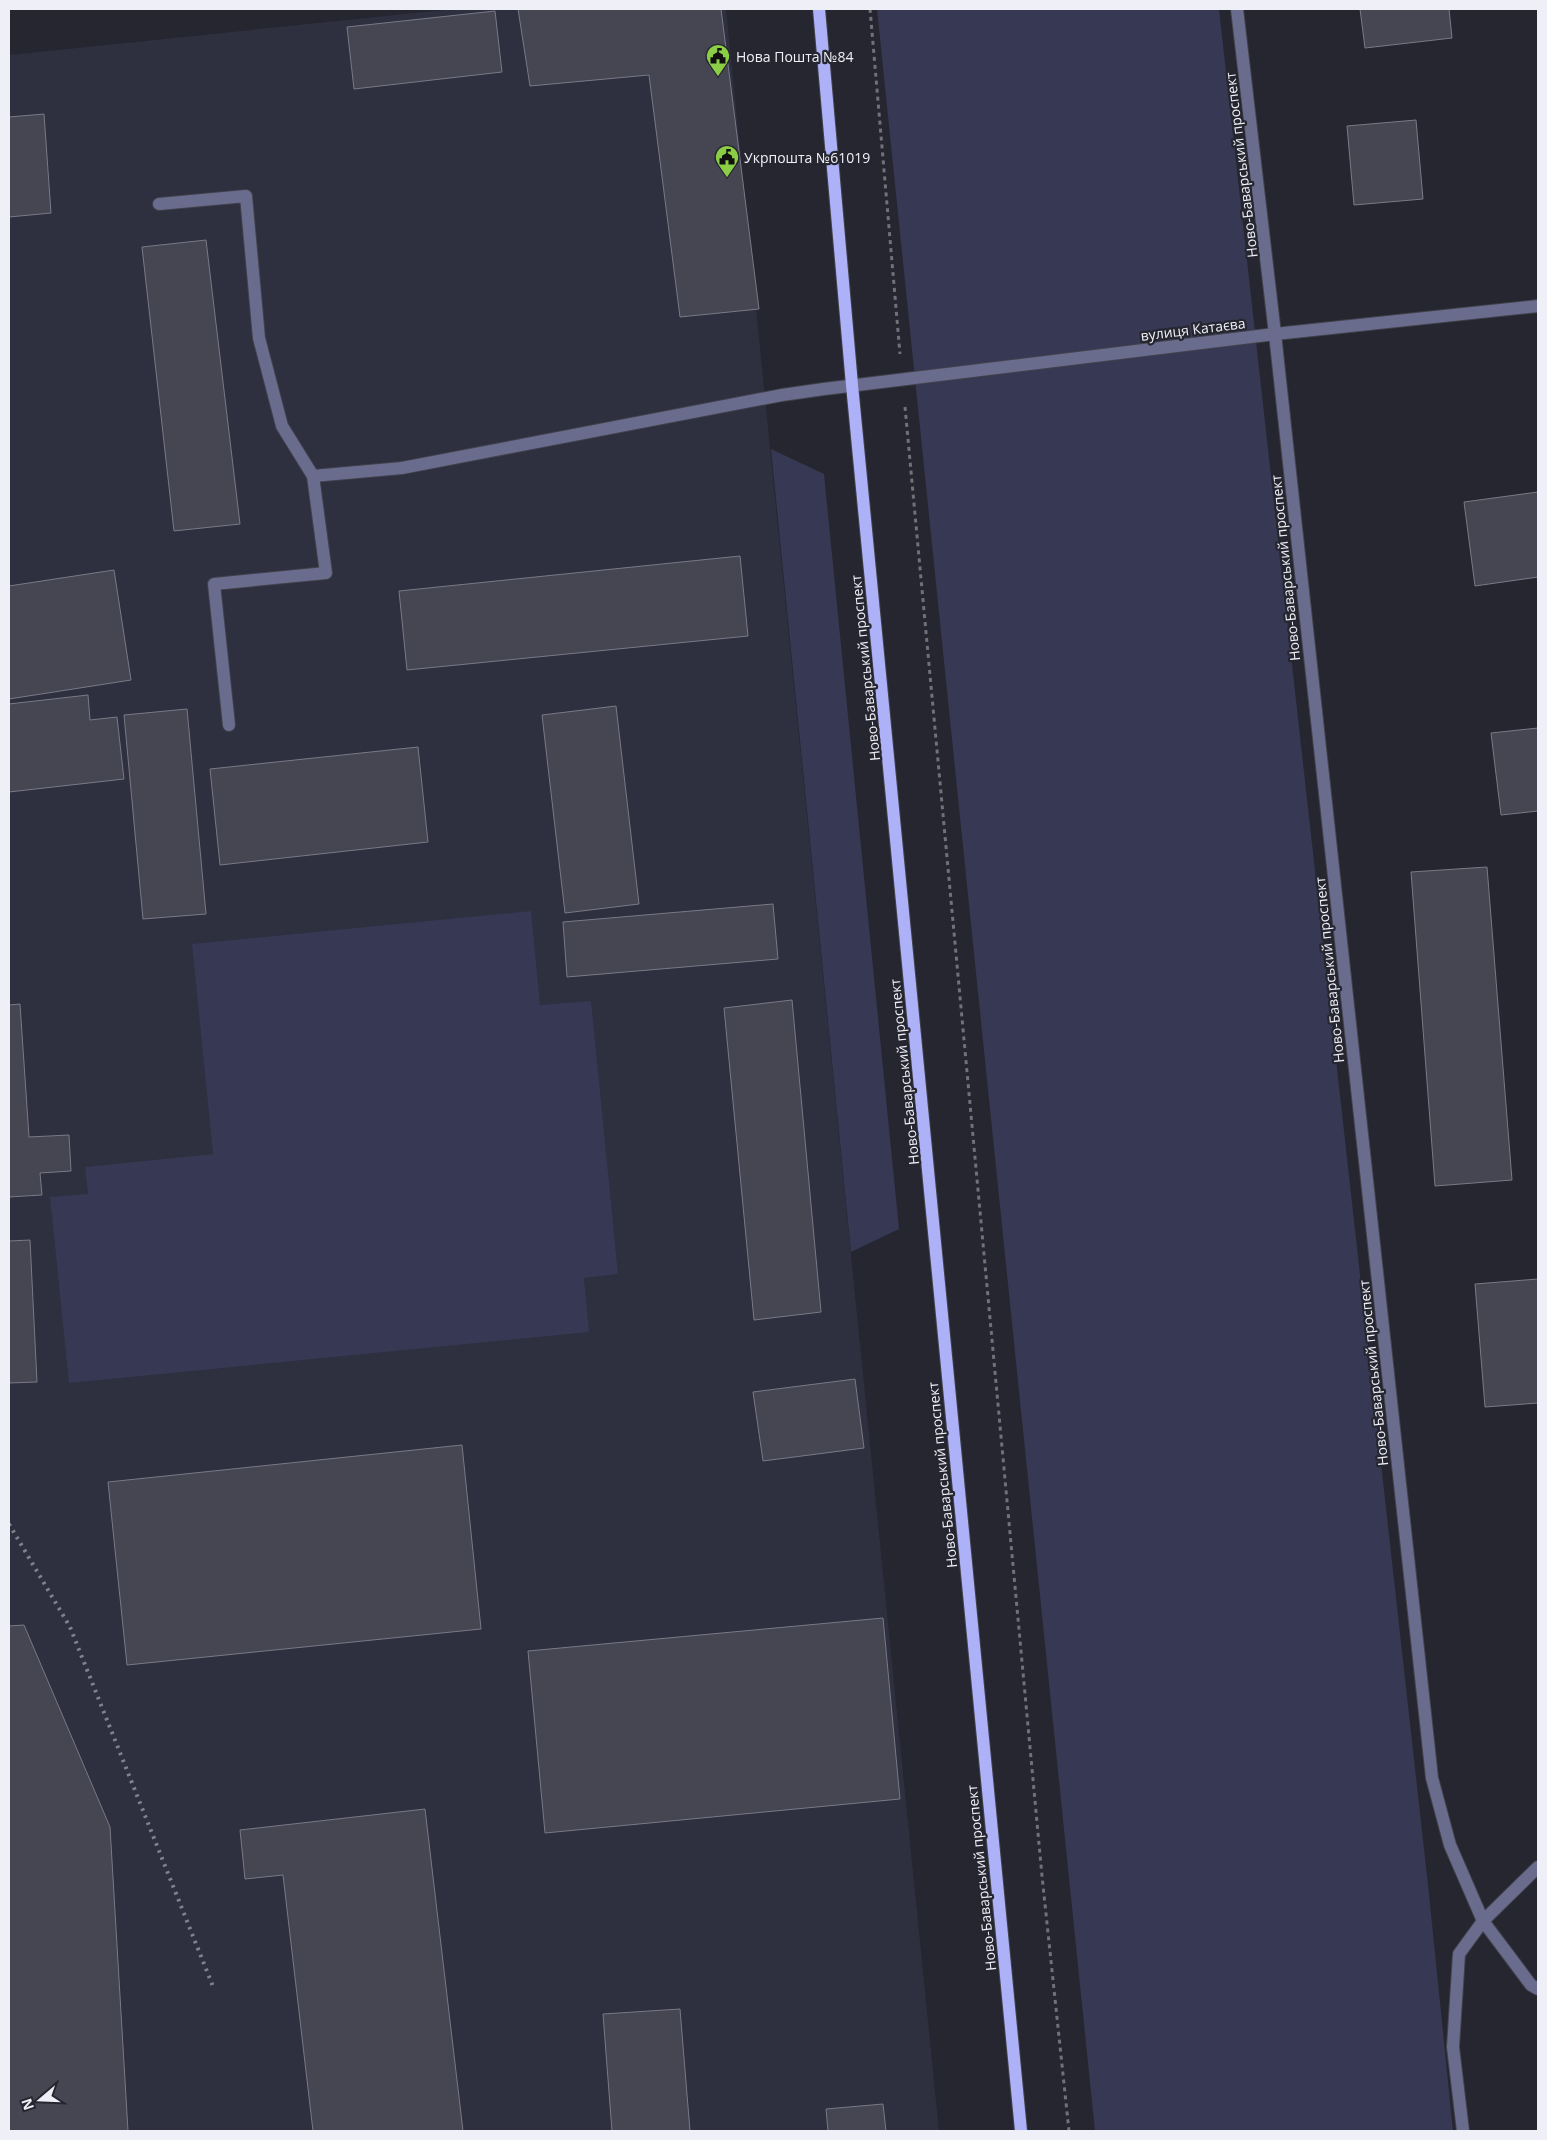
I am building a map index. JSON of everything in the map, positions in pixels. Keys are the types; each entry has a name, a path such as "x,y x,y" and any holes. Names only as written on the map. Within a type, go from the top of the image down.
{"main road":[{"name":"Ново-Баварський проспект","path":"819,9 852,385 1021,2131"}],"street":[{"name":"Ново-Баварський проспект","path":"1238,9 1432,1778 1450,1845 1483,1921 1531,1985 1538,1989"},
{"path":"159,204 246,196 259,338 282,426 313,476 326,573 214,584 229,725"},
{"name":"вулиця Катаєва","path":"313,476 402,468 782,395 852,385 1275,334 1538,306"},
{"path":"1463,2131 1453,2047 1459,1954 1483,1921 1538,1867"}],"path":[{"path":"870,9 902,379 1041,1866 1069,2131"}],"shaded area":[{"path":"453,9 726,9 939,2131 9,2131 9,55"},
{"path":"877,9 1219,9 1429,1894 1453,2131 1095,2131"},
{"path":"771,449 824,474 899,1229 851,1252"},
{"path":"531,911 540,1005 591,1001 618,1274 584,1278 589,1332 69,1383 50,1197 88,1194 85,1167 213,1154 192,944"}],"building":[{"path":"518,9 721,9 759,309 680,317 649,75 530,86"},
{"path":"1360,9 1449,9 1452,38 1365,48"},
{"path":"495,11 502,72 354,89 347,27"},
{"path":"44,114 51,213 9,217 9,117"},
{"path":"1416,120 1423,199 1354,205 1347,126"},
{"path":"206,240 240,524 174,531 142,247"},
{"path":"1538,492 1538,577 1475,586 1464,502"},
{"path":"740,556 748,636 407,670 399,591"},
{"path":"114,570 131,680 9,699 9,586"},
{"path":"88,695 90,720 117,717 124,779 9,792 9,704"},
{"path":"616,706 639,904 565,913 542,715"},
{"path":"187,709 206,914 143,919 124,715"},
{"path":"1538,728 1538,811 1501,815 1491,733"},
{"path":"418,747 428,842 220,865 210,769"},
{"path":"1487,867 1512,1180 1435,1186 1411,872"},
{"path":"773,904 778,959 567,977 563,922"},
{"path":"792,1000 821,1312 754,1320 724,1008"},
{"path":"20,1004 29,1137 69,1135 71,1171 40,1173 42,1195 9,1197 9,1005"},
{"path":"30,1240 37,1382 9,1383 9,1241"},
{"path":"1538,1279 1538,1403 1485,1407 1475,1284"},
{"path":"855,1379 864,1448 763,1461 753,1392"},
{"path":"462,1445 481,1629 127,1665 108,1482"},
{"path":"883,1618 900,1799 545,1833 528,1651"},
{"path":"24,1625 110,1827 128,2131 9,2131 9,1626"},
{"path":"425,1809 463,2131 313,2131 283,1875 245,1879 240,1830"},
{"path":"680,2009 690,2131 612,2131 603,2014"},
{"path":"883,2104 886,2131 828,2131 826,2109"}],"railway":[{"path":"9,1524 70,1627 214,1989"}],"place":[{"name":"Нова Пошта №84","path":"718,77"},
{"name":"Укрпошта №61019","path":"727,178"}]}
